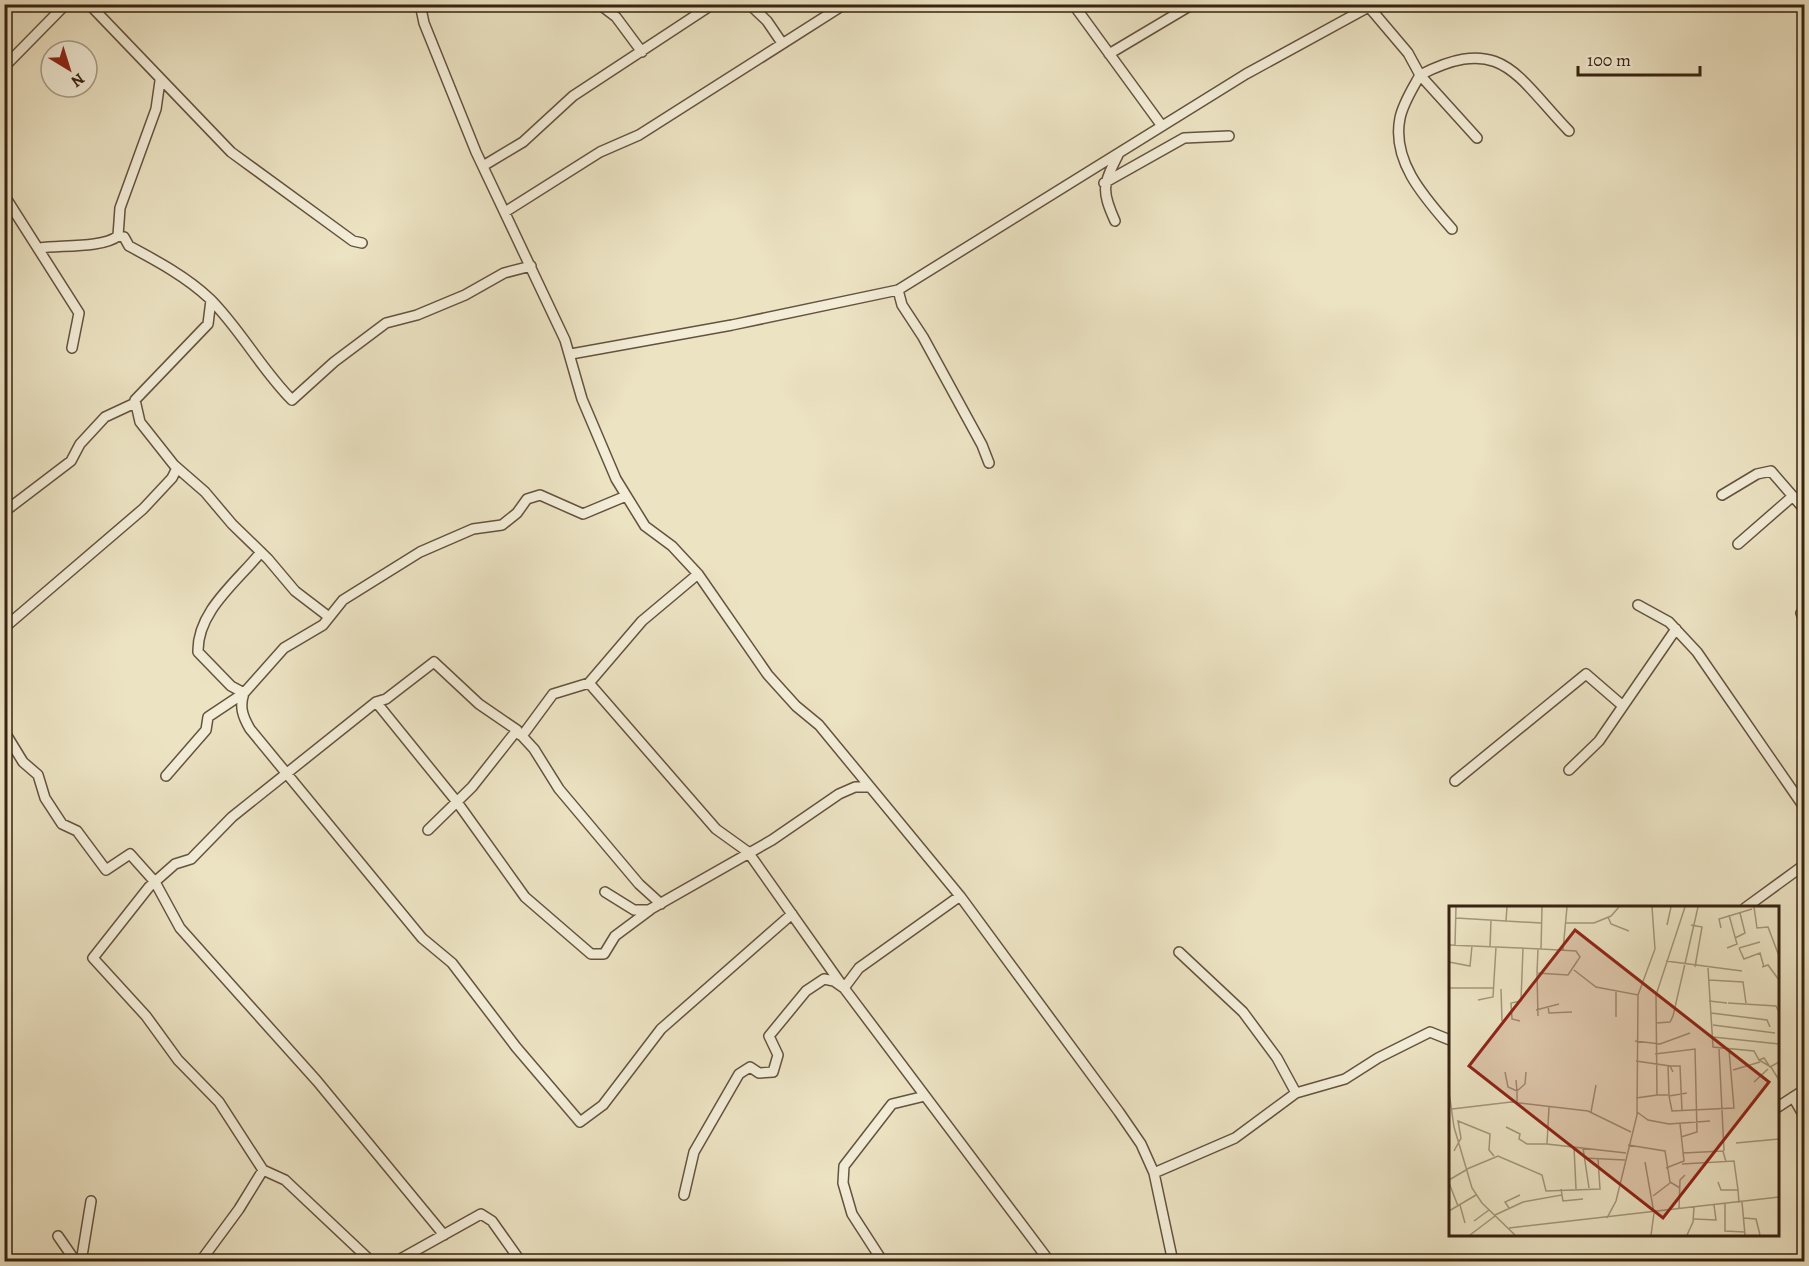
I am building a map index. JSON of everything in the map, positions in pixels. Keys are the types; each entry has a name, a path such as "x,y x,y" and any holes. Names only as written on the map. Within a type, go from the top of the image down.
{"street":[{"path":"4,68 66,4"},
{"path":"88,4 231,152 353,241 362,243"},
{"path":"420,4 424,23 483,166 571,354 582,399 616,479 626,496 645,526 672,546 698,574 768,675 796,706 819,724 960,896 1119,1112 1141,1144 1154,1173 1173,1262"},
{"path":"599,4 616,18 642,52"},
{"path":"483,166 523,142 570,98 713,4"},
{"path":"749,4 767,21 782,43"},
{"path":"505,212 600,152 639,135 782,43 832,7 845,4"},
{"path":"1072,4 1162,126"},
{"path":"1109,54 1193,4"},
{"path":"571,354 732,325 898,290 1246,74 1371,6 1408,53 1420,75 1477,138"},
{"path":"1452,229 1412,180 1404,155 1400,119 1420,75 1444,63 1468,56 1488,58 1501,63 1525,82 1569,131"},
{"path":"40,248 93,244 113,240 118,236 120,208 156,109 160,81"},
{"path":"1104,183 1184,138 1229,136"},
{"path":"1115,221 1105,200 1104,183 1119,153"},
{"path":"4,195 40,248 79,313 72,348"},
{"path":"118,236 124,237 129,246 188,281 211,300 236,329 271,379 292,400 334,362 386,323 417,315 465,295 504,273 531,266"},
{"path":"898,290 902,305 923,337 982,445 989,464"},
{"path":"211,300 208,324 135,400 140,422 177,468 205,492 295,591 329,617"},
{"path":"4,512 71,461 80,444 105,417 135,403"},
{"path":"4,628 143,509 172,478 177,468"},
{"path":"1722,495 1757,474 1771,471 1804,508"},
{"path":"166,776 206,730 208,717 244,693 284,648 323,625 343,600 420,552 473,530 502,525 517,513 527,499 540,495 583,514 626,496"},
{"path":"1737,544 1793,496"},
{"path":"244,693 231,686 198,652 198,640 211,611 261,552"},
{"path":"428,830 472,787 553,694 588,683 642,621 698,574"},
{"path":"1638,605 1676,628 1697,652 1804,807"},
{"path":"1804,609 1801,613 1804,621"},
{"path":"1569,770 1591,751 1676,628"},
{"path":"372,1262 285,1180 263,1170 219,1102 178,1060 146,1016 93,958 155,882 175,864 190,859 232,817 287,772 376,702 386,699 434,662 479,704 519,733 534,749 559,789 657,905"},
{"path":"1455,781 1586,674 1623,706"},
{"path":"588,683 716,830 748,852 844,987 1050,1262"},
{"path":"244,693 241,702 243,717 422,938 452,963 516,1047 580,1122 603,1105 662,1029 792,914"},
{"path":"376,702 457,802 525,897 591,954 604,954 615,936 657,905"},
{"path":"4,730 23,762 38,775 45,798 62,824 78,831 106,870 130,854 155,882 180,928 317,1082 444,1234"},
{"path":"855,787 860,775"},
{"path":"605,892 634,910 645,911 792,828 839,794 855,787 870,787"},
{"path":"1747,906 1804,865"},
{"path":"844,987 859,968 960,896"},
{"path":"1179,952 1243,1012 1277,1058 1296,1093"},
{"path":"684,1194 694,1152 738,1074 750,1067 759,1073 773,1072 778,1055 769,1036 810,988 824,979 834,981 844,987"},
{"path":"1154,1173 1235,1138 1296,1093 1345,1078 1430,1032 1449,1040"},
{"path":"1779,1106 1804,1090"},
{"path":"883,1262 852,1214 843,1184 844,1166 892,1104 925,1096"},
{"path":"1792,1098 1804,1116"},
{"path":"200,1262 239,1209 263,1170"},
{"path":"81,1262 91,1201"},
{"path":"395,1262 481,1214 492,1221 521,1262"},
{"path":"58,1236 76,1262"}]}
